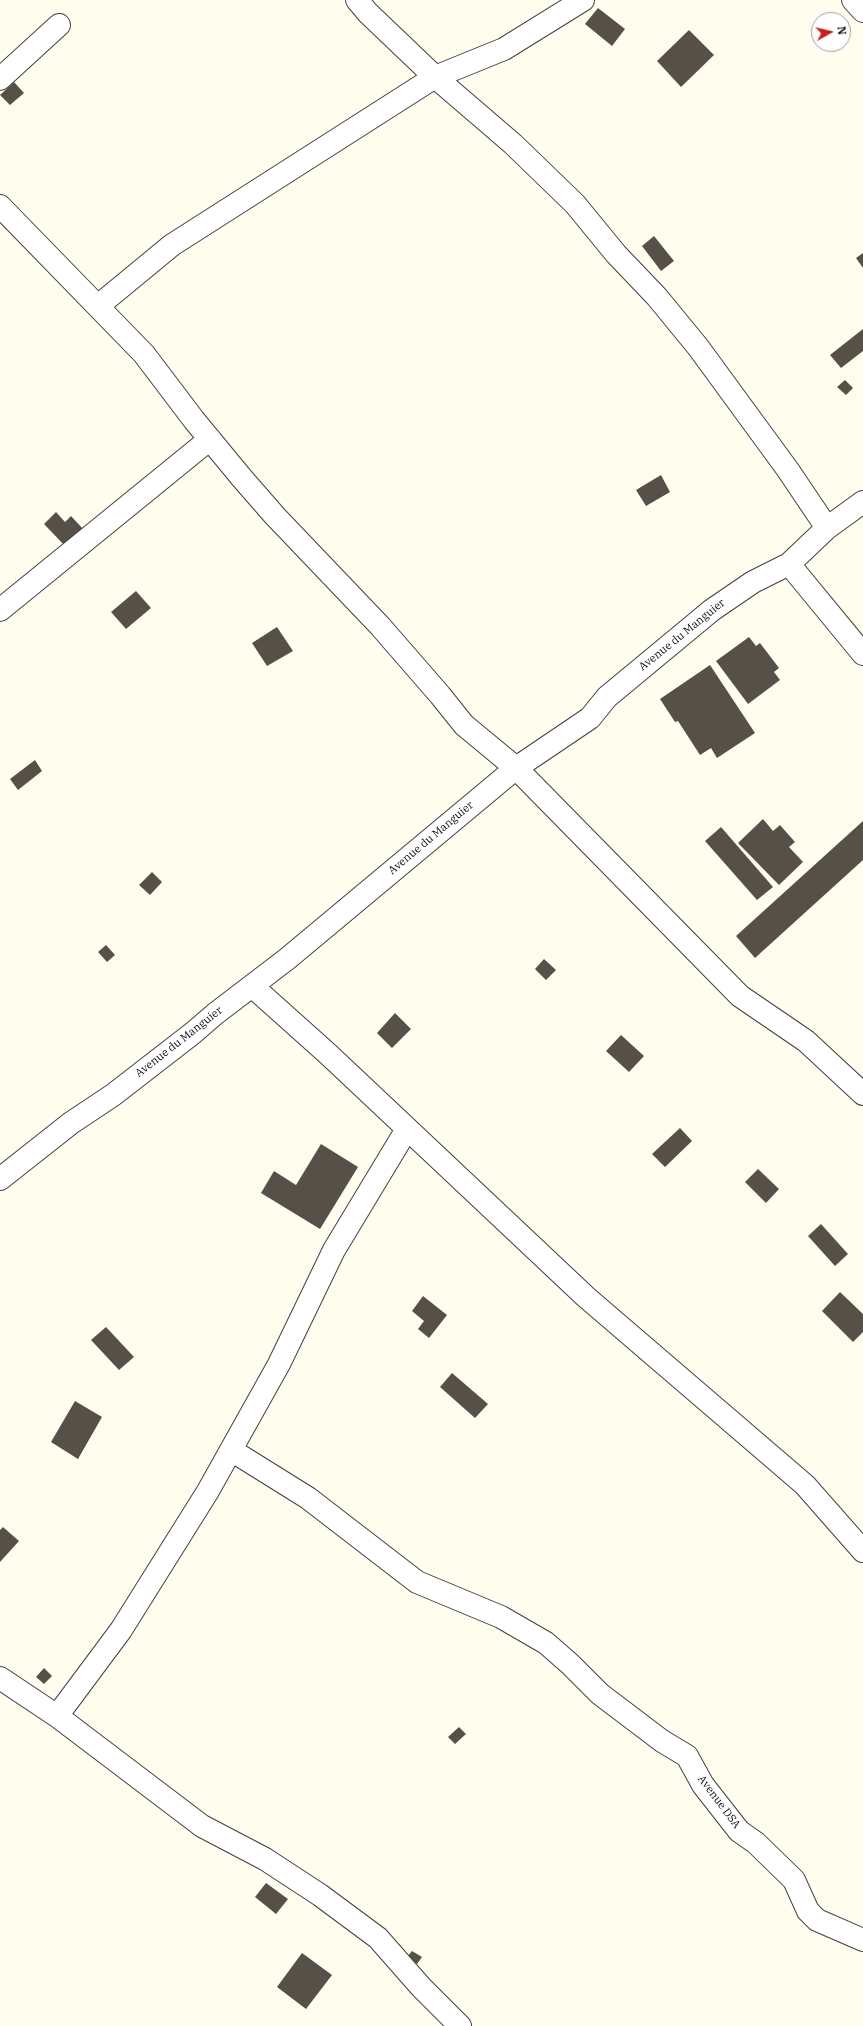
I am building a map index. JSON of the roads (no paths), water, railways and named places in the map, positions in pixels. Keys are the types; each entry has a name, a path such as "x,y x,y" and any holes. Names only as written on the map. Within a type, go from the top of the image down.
{"street":[{"path":"357,0 368,14 435,77 513,144 575,204 616,254 657,297 698,347 788,470 827,528"},
{"path":"98,306 172,245 435,77 504,49 583,0"},
{"path":"853,0 863,11"},
{"path":"0,79 59,25"},
{"path":"0,206 144,354 210,439 275,516 346,589 440,695 464,725 516,768 740,996 806,1041 863,1094"},
{"path":"0,610 210,439"},
{"name":"Avenue du Manguier","path":"0,1179 71,1123 113,1095 252,986 516,768 590,718 607,697 712,610 753,582 789,564 827,528 863,502"},
{"path":"789,564 863,654"},
{"path":"252,986 328,1054 586,1297 805,1485 863,1551"},
{"path":"57,1716 122,1630 208,1491 279,1364 334,1250 407,1129"},
{"name":"Avenue DSA","path":"231,1450 308,1498 416,1582 501,1617 546,1643 570,1664 600,1694 662,1741 688,1756 703,1785 739,1831 756,1843 794,1880 808,1911 817,1920 863,1940"},
{"path":"0,1678 57,1716 202,1826 265,1859 320,1895 378,1938 421,1988 460,2026"}]}
